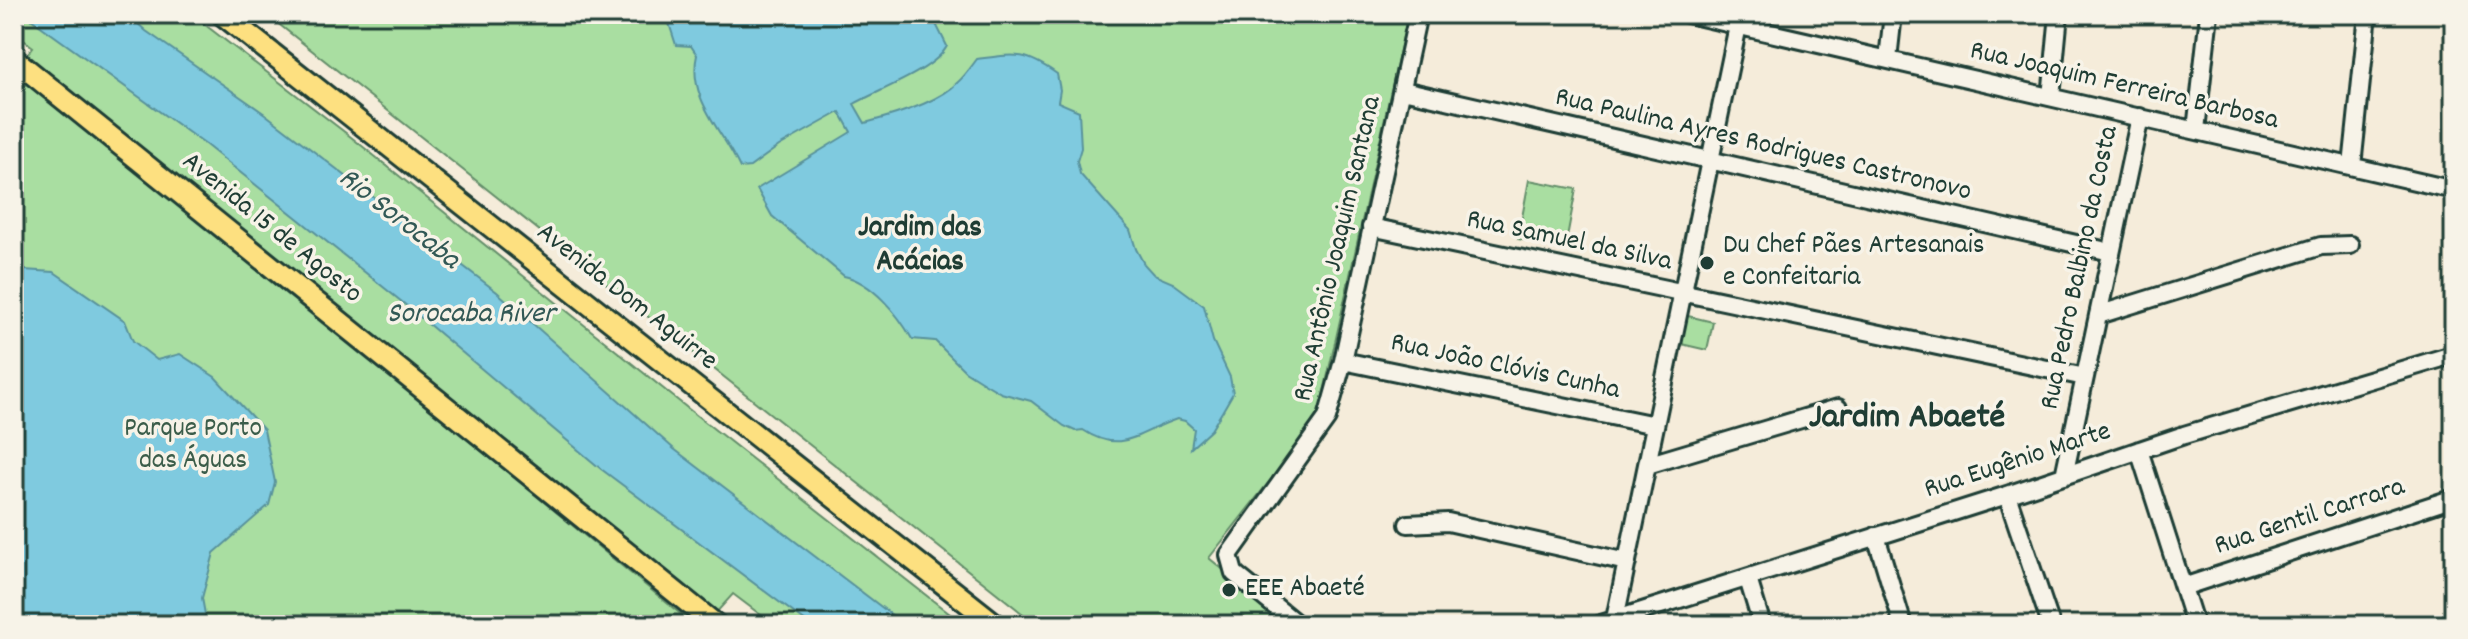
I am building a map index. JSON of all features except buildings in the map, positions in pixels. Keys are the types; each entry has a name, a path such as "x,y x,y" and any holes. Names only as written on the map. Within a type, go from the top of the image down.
{"main road":[{"name":"Avenida Dom Aguirre","path":"222,14 996,625"},
{"name":"Avenida 15 de Agosto","path":"14,59 716,625"}],"street":[{"name":"Rua Antônio Joaquim Santana","path":"1298,625 1234,573 1229,562 1231,549 1327,418 1343,361 1418,14"},
{"name":"Rua Joaquim Ferreira Barbosa","path":"1688,14 1740,20 1888,59 2454,190"},
{"path":"1888,59 1893,14"},
{"path":"2051,97 2059,14"},
{"path":"2196,130 2209,14"},
{"path":"2352,166 2368,14"},
{"path":"1616,622 1740,20"},
{"name":"Rua Paulina Ayres Rodrigues Castronovo","path":"1403,90 2111,252"},
{"name":"Rua Pedro Balbino da Costa","path":"2064,476 2140,117"},
{"name":"Rua Samuel da Silva","path":"1371,227 2085,377"},
{"path":"2098,315 2321,246 2350,245"},
{"name":"Rua Eugênio Marte","path":"1598,625 1616,622 2139,450 2454,352"},
{"name":"Rua João Clóvis Cunha","path":"1343,361 1655,425"},
{"path":"1647,465 1838,408"},
{"path":"2139,450 2195,625"},
{"path":"2007,495 2051,625"},
{"name":"Rua Gentil Carrara","path":"2183,587 2454,498"},
{"path":"1408,524 1448,522 1627,562"},
{"path":"1876,536 1903,625"},
{"path":"1748,579 1762,625"}],"green space":[{"path":"14,14 191,14 351,137 691,411 964,625 774,625 733,594 715,614 22,60 33,47 14,33"},
{"path":"266,14 1408,14 1320,410 1294,450 1209,558 1291,625 1253,625 1243,616 1216,625 1037,625"},
{"name":"Parque Porto das Águas","path":"14,73 256,266 694,625 14,625"},
{"path":"1529,180 1576,189 1565,248 1518,239"},
{"path":"1684,317 1713,322 1707,350 1677,343"}],"water":[{"name":"Sorocaba River","path":"24,14 127,14 146,31 265,114 497,292 674,449 905,625 810,625 601,469 402,302 206,145"},
{"path":"666,14 931,14 947,46 941,55 919,71 854,104 865,123 938,97 960,80 977,59 1019,56 1036,61 1057,74 1060,90 1058,102 1079,111 1081,148 1077,161 1080,174 1130,230 1144,264 1154,275 1173,283 1204,306 1213,341 1230,377 1233,393 1211,430 1191,448 1194,429 1177,419 1120,441 1109,441 1083,430 1075,431 1031,401 1001,393 965,371 935,341 912,339 892,310 874,292 844,276 772,216 757,189 851,132 840,112 779,146 750,167 740,168 702,100 695,71 697,55 691,46 676,45"},
{"path":"14,262 24,270 54,272 125,321 133,341 157,360 180,354 215,377 264,430 275,482 269,505 214,553 202,598 207,625 14,625"}],"place":[{"name":"Du Chef Pães Artesanais e Confeitaria","path":"1707,263"},
{"name":"EEE Abaeté","path":"1229,590"}],"district":[{"name":"Jardim das Acácias","path":"920,246"},
{"name":"Jardim Abaeté","path":"1907,419"}],"water label":[{"name":"Rio Sorocaba","path":"398,220"}]}
